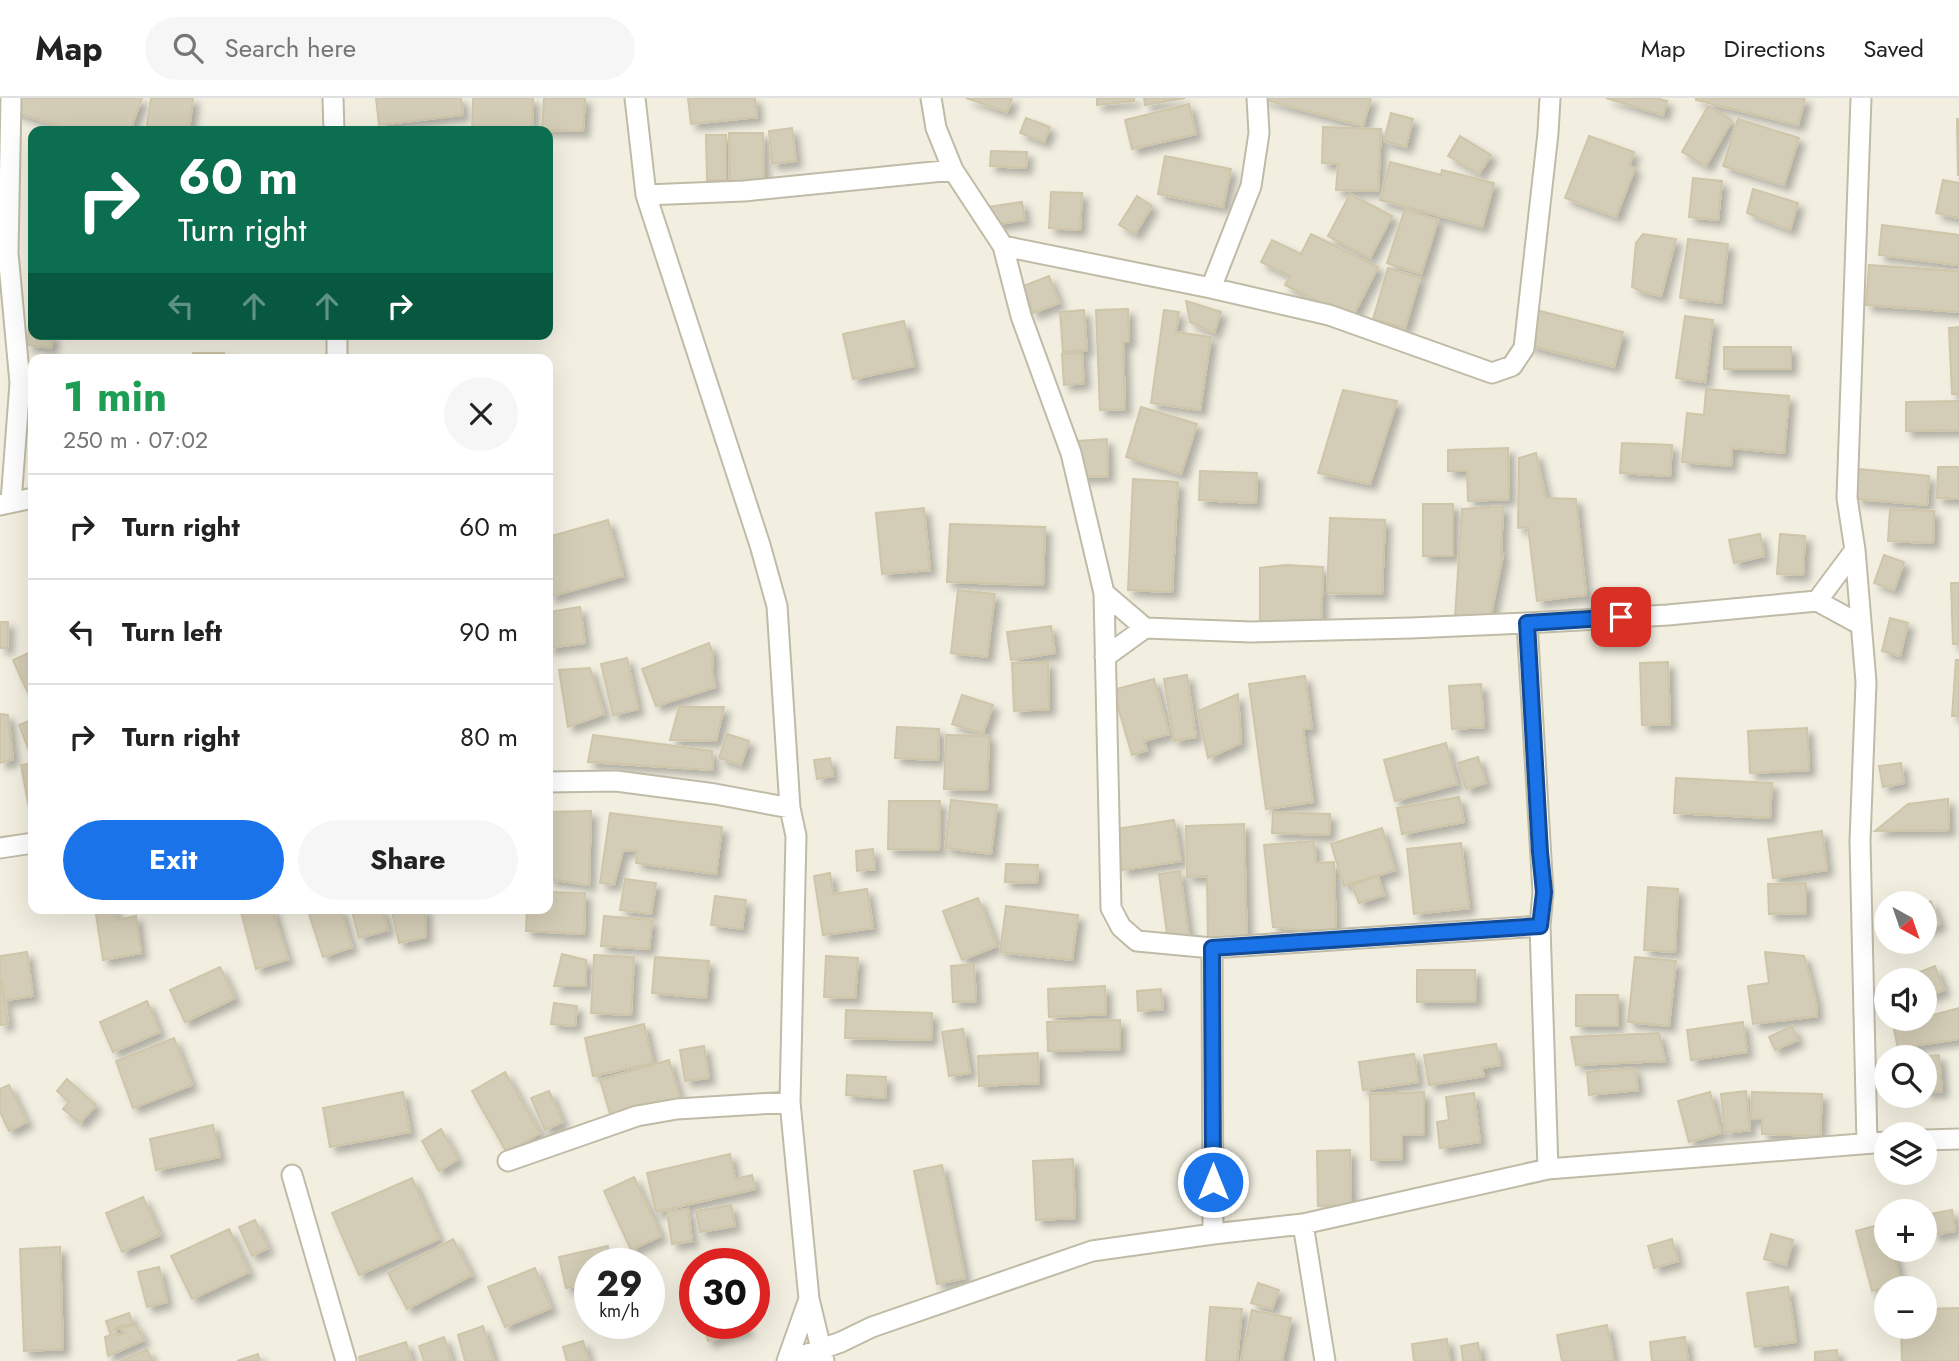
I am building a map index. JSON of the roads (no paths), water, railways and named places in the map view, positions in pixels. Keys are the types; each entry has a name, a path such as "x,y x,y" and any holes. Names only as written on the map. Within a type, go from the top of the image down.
{"street":[{"path":"11,98 8,253 20,383 5,504 28,499"},
{"path":"333,98 334,126"},
{"path":"635,98 646,195 760,544 777,606 790,808 796,836 790,1102 809,1299 823,1355"},
{"path":"931,98 936,128 953,170 1003,246 1021,316 1072,453 1104,593 1111,908 1121,927 1137,941 1212,948 1540,926"},
{"path":"1211,288 1251,186 1259,133 1257,98"},
{"path":"1003,246 1329,315 1492,373 1512,366 1524,348 1550,98"},
{"path":"1861,98 1847,498 1855,550 1866,682 1860,841 1876,1122"},
{"path":"646,195 744,191 953,170"},
{"path":"1817,601 1855,550"},
{"path":"1104,593 1145,628"},
{"path":"1105,657 1145,628 1251,632 1412,628 1668,615 1817,601 1861,625"},
{"path":"1527,623 1544,892 1540,926 1548,1169"},
{"path":"553,782 615,781 715,794 790,808"},
{"path":"0,848 28,844"},
{"path":"1212,948 1213,1234"},
{"path":"508,1161 637,1116 677,1109 790,1102"},
{"path":"1937,1140 1959,1139"},
{"path":"809,1299 788,1361 823,1355 872,1327 1092,1251 1303,1224 1548,1169 1874,1142"},
{"path":"292,1175 346,1361"},
{"path":"1303,1224 1325,1361"}]}
